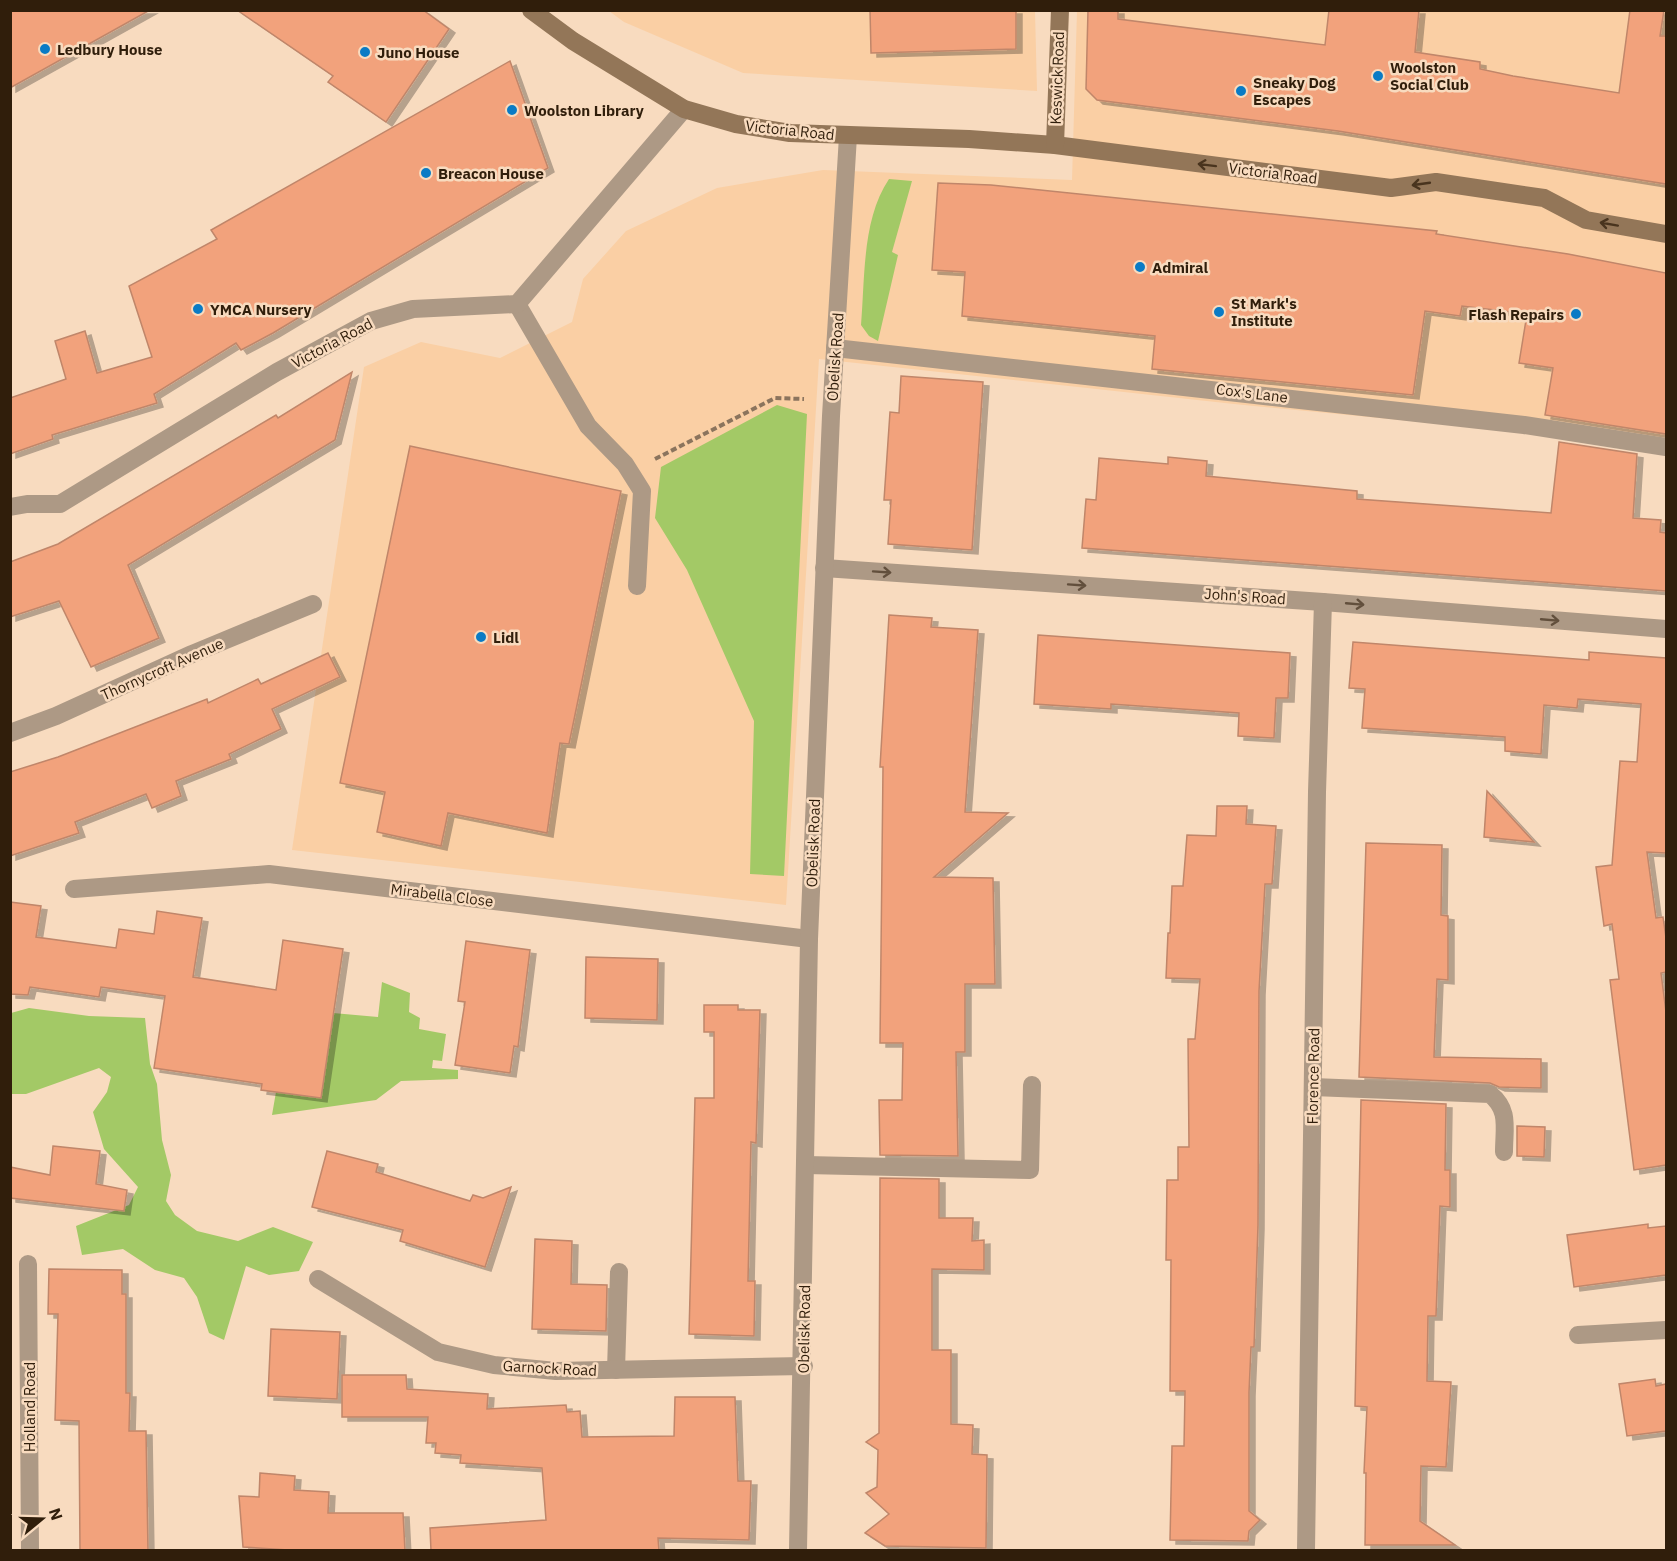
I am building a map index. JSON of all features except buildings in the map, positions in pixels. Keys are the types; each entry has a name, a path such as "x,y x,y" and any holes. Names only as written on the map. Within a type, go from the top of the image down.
{"street":[{"name":"Victoria Road","path":"531,10 573,41 684,109 736,124 790,133 969,139 1055,145 1390,188 1436,182 1544,198 1586,220 1666,234"},
{"name":"Keswick Road","path":"1055,145 1060,10"},
{"path":"637,586 642,491 630,472 588,426 517,304 684,109"},
{"name":"Obelisk Road","path":"798,1551 804,1366 808,939 832,400 848,136"},
{"name":"Victoria Road","path":"10,507 27,504 60,504 277,372 371,321 413,309 517,304"},
{"name":"Cox's Lane","path":"836,348 1501,422 1666,447"},
{"name":"John's Road","path":"824,568 1323,602 1666,629"},
{"name":"Florence Road","path":"1305,1551 1317,792 1323,602"},
{"name":"Thornycroft Avenue","path":"10,733 56,716 192,654 313,604"},
{"name":"Mirabella Close","path":"74,889 269,874 808,939"},
{"path":"806,1165 1030,1170 1032,1085"},
{"path":"1313,1087 1490,1094 1500,1102 1504,1114 1504,1152"},
{"name":"Holland Road","path":"28,1264 30,1551"},
{"path":"616,1370 618,1272"},
{"name":"Garnock Road","path":"318,1279 438,1352 515,1367 556,1371 804,1366"},
{"path":"1578,1335 1666,1330"}],"path":[{"path":"630,472 775,398 832,400"}],"shaded area":[{"path":"609,11 1035,11 1037,91 743,73 624,22"},
{"path":"1077,11 1666,11 1666,454 1504,430 1234,404 819,359 786,905 292,850 364,367 421,342 500,358 572,322 583,279 626,231 717,188 823,170 1072,180"}],"green space":[{"path":"889,179 912,181 892,252 898,255 878,341 869,336 861,325 864,269 869,230 874,212"},
{"path":"777,405 807,414 784,876 750,874 754,721 687,570 655,518 661,467"},
{"path":"382,982 410,993 409,1012 420,1018 419,1029 446,1034 442,1061 433,1060 432,1068 458,1070 458,1079 401,1081 376,1100 272,1115 276,1092 321,1098 333,1013 378,1017"},
{"path":"29,1008 89,1016 145,1018 150,1064 157,1084 162,1140 171,1175 166,1201 175,1215 197,1231 238,1241 273,1227 313,1242 299,1271 269,1275 246,1266 224,1340 209,1333 197,1297 184,1278 155,1270 123,1249 82,1255 76,1226 129,1205 138,1187 104,1149 93,1112 107,1092 111,1077 99,1068 26,1094 11,1094 11,1013"}],"place":[{"name":"Ledbury House","path":"45,49"},
{"name":"Juno House","path":"365,52"},
{"name":"Woolston Social Club","path":"1378,76"},
{"name":"Sneaky Dog Escapes","path":"1241,91"},
{"name":"Woolston Library","path":"512,110"},
{"name":"Breacon House","path":"426,173"},
{"name":"Admiral","path":"1140,267"},
{"name":"YMCA Nursery","path":"198,309"},
{"name":"St Mark's Institute","path":"1219,312"},
{"name":"Flash Repairs","path":"1576,314"},
{"name":"Lidl","path":"481,637"}]}
